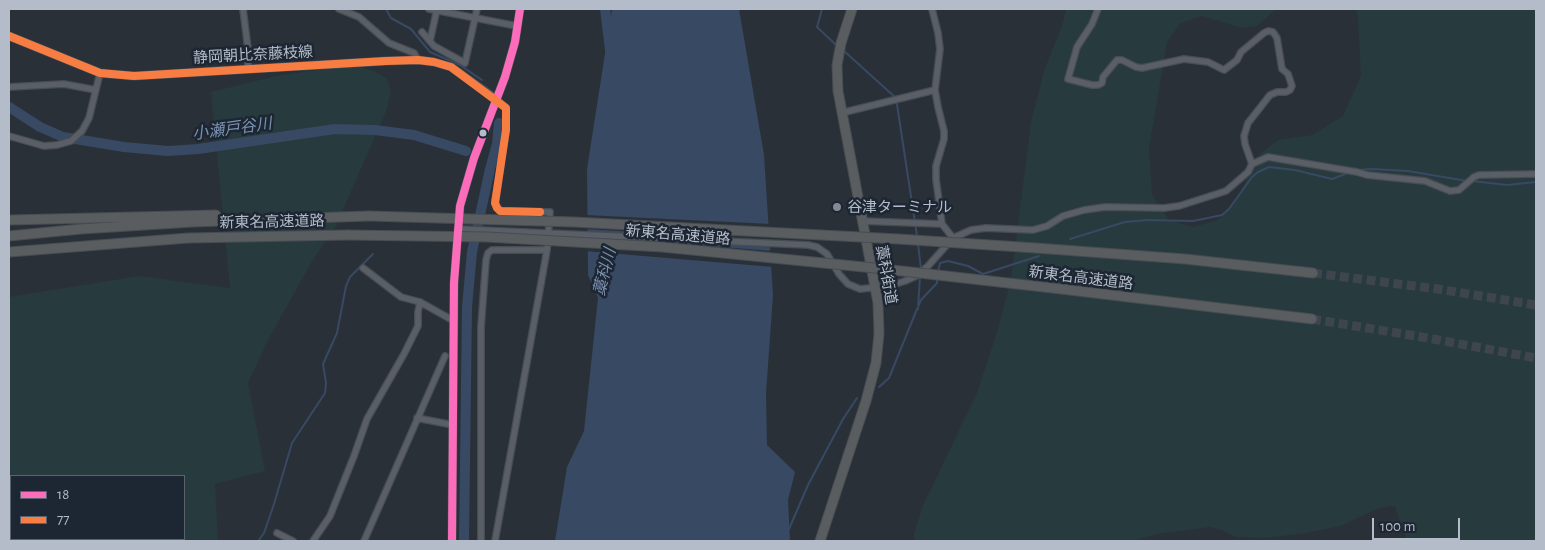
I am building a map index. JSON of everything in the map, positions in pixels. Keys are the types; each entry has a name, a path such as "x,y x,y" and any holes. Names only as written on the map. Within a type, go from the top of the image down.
{"highway":[{"name":"藁科街道","path":"820,541 866,401 876,363 879,320 838,91 837,65 841,42 852,9"},
{"path":"9,220 199,215 309,217"},
{"name":"新東名高速道路","path":"9,236 192,222 369,216 574,222 898,239 1185,259 1314,273"},
{"name":"新東名高速道路","path":"9,252 188,238 348,235 487,237 628,245 786,259 1312,319"}],"main road":[{"path":"452,541 454,283 460,206 474,158 505,78 520,9"},
{"name":"静岡朝比奈藤枝線","path":"9,36 100,73 134,76 418,60 434,62 451,68 496,99"}],"street":[{"path":"243,9 248,49 248,69"},
{"path":"339,9 359,17 390,43 414,53 418,60"},
{"path":"429,9 517,26"},
{"path":"422,32 434,46 465,63 477,9"},
{"path":"932,9 940,49 936,90 944,132 944,139 936,166 942,224 953,238"},
{"path":"1098,9 1092,24 1077,47 1068,79 1098,86 1117,60 1122,60 1142,68 1184,59 1208,62 1224,70 1237,60 1241,52 1264,33 1268,31 1273,32 1277,38 1282,69 1288,74 1292,86 1286,92 1277,92 1270,95 1248,123 1244,136 1252,164"},
{"path":"430,41 437,10"},
{"path":"9,136 44,146 71,141 82,131 89,118 100,73"},
{"path":"9,87 64,84 96,90"},
{"path":"841,113 936,90"},
{"path":"495,541 547,250 550,212 500,211 495,203 506,130 506,108 496,99"},
{"path":"458,229 808,245 817,247 827,254 839,274 848,284 860,289 889,286 916,276 928,266 953,238 971,230 986,228 1033,230 1047,226 1063,216 1105,207 1164,208 1179,206 1226,191 1248,172 1252,164 1268,157 1367,175 1425,181 1450,191 1459,190 1479,175 1536,174"},
{"path":"861,221 942,224"},
{"path":"481,541 481,327 486,260 488,253 492,250 547,250"},
{"path":"363,268 401,297 420,302 454,321"},
{"path":"313,541 330,516 367,418 418,326 420,302"},
{"path":"364,541 445,356"},
{"path":"417,418 453,425"},
{"path":"277,533 293,541"}],"green space":[{"path":"1066,9 1276,9 1257,26 1242,28 1202,16 1181,23 1167,42 1149,148 1152,195 1169,220 1193,227 1218,220 1239,194 1261,153 1278,140 1312,135 1343,116 1361,76 1356,9 1536,9 1536,541 1407,541 1395,507 1390,506 1377,509 1340,526 1306,533 1265,538 1236,537 1222,530 1210,527 1163,533 1130,541 915,541 914,534 922,508 977,393 998,329 1011,279 1031,122 1045,68 1063,23"},
{"path":"342,66 357,66 374,71 386,78 391,90 387,109 336,226 314,258 270,336 248,383 265,471 215,484 218,541 54,540 185,540 185,475 10,475 9,532 9,297 139,276 230,288 211,92 276,76"}],"water":[{"path":"612,9 739,9 764,155 773,295 766,393 767,445 795,472 788,500 790,541 555,541 567,467 584,431 598,298 588,275 587,169"}],"pier":[{"path":"585,215 771,224 772,240 585,229"},
{"path":"585,236 772,251 773,267 585,251"}],"waterway":[{"path":"386,9 391,18 411,29 430,52 460,65 482,80"},
{"name":"藁科川","path":"605,9 610,50"},
{"path":"822,9 817,27 836,45"},
{"path":"844,51 896,98 917,236"},
{"name":"小瀬戸谷川","path":"9,107 40,127 63,137 124,147 168,151 198,149 335,129 375,130 414,135 466,151"},
{"name":"小瀬戸谷川","path":"464,541 467,307 472,252 497,144 499,123"},
{"path":"1070,239 1125,222 1147,220 1193,221 1222,215 1229,209 1252,177 1269,167 1295,170 1332,179 1348,173"},
{"path":"1358,170 1408,171 1467,181"},
{"path":"1472,181 1507,185 1536,182"},
{"path":"918,244 921,269"},
{"path":"258,541 264,533 292,443 325,393 326,383 323,364 337,333 346,286 350,277 373,254"},
{"path":"938,272 940,263 948,261 968,266 983,274 1039,256"},
{"path":"918,309 920,276"},
{"path":"919,305 921,300 937,283 937,279"},
{"path":"879,387 889,378 917,309"},
{"path":"789,529 808,485 843,419 857,398"}],"tunnel":[{"path":"1313,273 1438,289 1536,305"},
{"path":"1312,319 1536,358"}],"transit line":[{"name":"18","path":"452,541 454,283 460,206 474,158 505,77 515,42 520,9"},
{"name":"77","path":"9,36 100,73 134,76 418,60 451,67 506,108 506,130 495,203 497,208 500,211 540,212"}],"place":[{"name":"谷津ターミナル","path":"837,207"}]}
